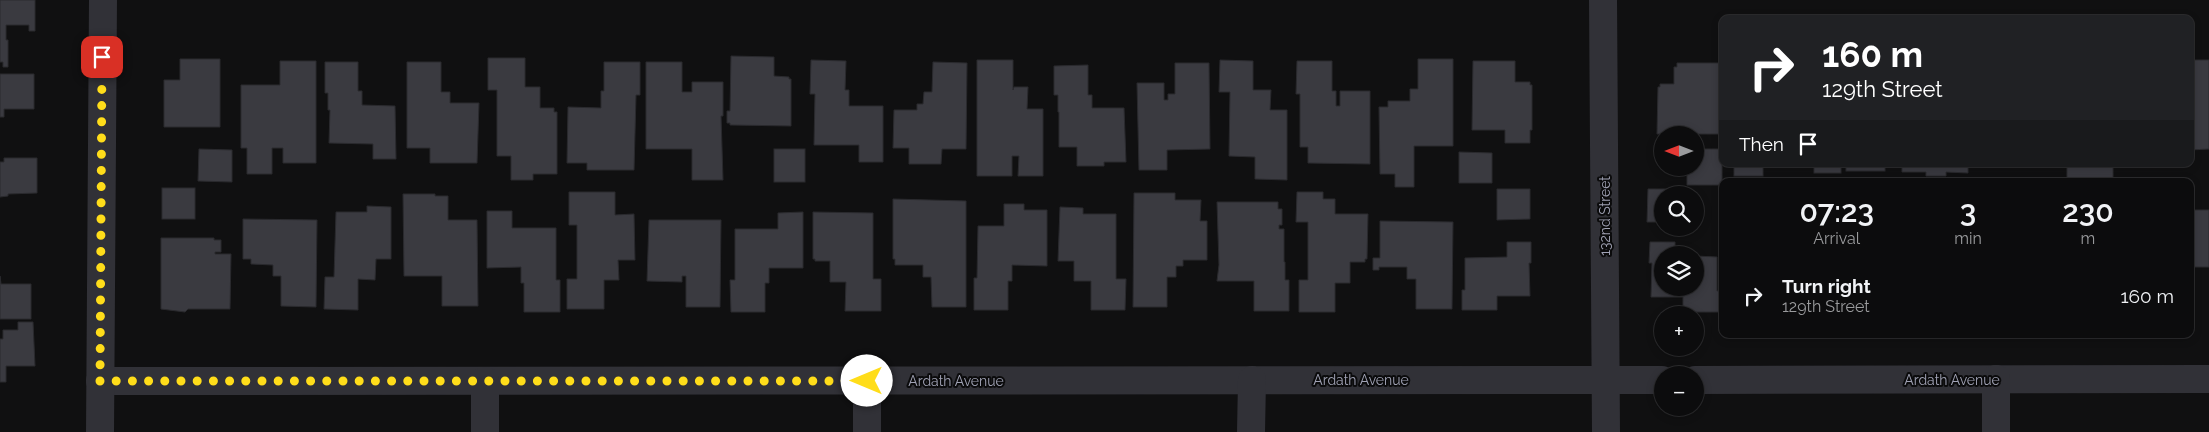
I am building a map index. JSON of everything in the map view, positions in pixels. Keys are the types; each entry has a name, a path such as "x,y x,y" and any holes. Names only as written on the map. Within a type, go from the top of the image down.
{"street":[{"path":"100,432 103,0"},
{"name":"132nd Street","path":"1603,0 1606,432"},
{"path":"1996,379 1996,432"},
{"name":"Ardath Avenue","path":"1704,380 2209,379"},
{"path":"1252,380 1252,432"},
{"name":"Ardath Avenue","path":"100,381 1654,380"},
{"path":"485,381 486,432"},
{"path":"867,381 867,432"}],"building":[{"path":"0,0 35,0 35,31 29,31 29,25 6,25 8,67 3,67 3,62 0,62"},
{"path":"731,56 774,57 774,76 789,77 791,79 791,126 730,125 730,123 727,123 727,111 730,111"},
{"path":"488,58 525,58 525,87 540,87 540,108 554,108 554,112 557,112 557,174 533,174 533,180 511,180 511,156 497,156 497,90 488,90"},
{"path":"180,59 220,59 220,127 164,127 164,80 180,80"},
{"path":"1418,59 1453,59 1453,146 1414,146 1414,187 1395,187 1395,174 1380,174 1379,107 1388,107 1388,101 1410,101 1410,89 1418,89"},
{"path":"811,60 846,61 845,90 849,90 849,106 883,106 883,162 859,162 859,145 814,145 815,94 810,94"},
{"path":"977,60 1013,60 1013,90 1014,87 1028,87 1027,109 1043,109 1043,176 1018,176 1019,156 1012,156 1012,176 977,176"},
{"path":"1220,60 1253,61 1253,90 1271,90 1270,110 1287,110 1287,180 1255,179 1255,157 1229,156 1230,92 1219,92"},
{"path":"2194,60 2209,60 2209,149 2194,150"},
{"path":"280,61 316,61 316,163 283,163 283,148 272,148 272,174 247,174 247,148 241,148 241,85 280,85"},
{"path":"1297,61 1332,61 1332,91 1336,91 1336,106 1340,106 1340,91 1370,91 1370,164 1308,163 1308,147 1300,147 1300,94 1296,94"},
{"path":"1473,61 1515,61 1515,82 1530,82 1530,85 1532,85 1532,130 1530,130 1530,143 1505,143 1505,130 1472,130"},
{"path":"325,62 358,62 358,91 362,91 362,105 395,106 396,159 373,159 373,144 329,143 330,110 328,110 328,93 325,93"},
{"path":"407,62 441,62 441,92 450,92 450,103 479,103 477,163 430,163 430,148 407,148"},
{"path":"604,62 640,62 640,95 636,95 634,170 587,170 587,163 567,163 568,107 601,108 601,91 604,91"},
{"path":"646,62 682,62 682,92 692,92 692,82 723,82 723,116 721,116 723,180 692,180 692,149 646,149"},
{"path":"933,62 967,63 966,149 942,149 941,164 909,164 909,148 893,148 894,110 917,110 917,104 923,104 924,92 932,92"},
{"path":"1175,63 1209,63 1210,149 1167,150 1167,170 1139,170 1137,83 1164,83 1164,100 1168,100 1168,94 1175,94"},
{"path":"1677,63 1719,63 1719,134 1704,134 1704,126 1657,126 1658,87 1660,87 1660,84 1674,84 1674,67 1677,67"},
{"path":"1088,65 1088,95 1092,95 1092,108 1124,108 1126,162 1104,162 1104,166 1077,166 1077,147 1059,147 1058,95 1054,95 1054,66"},
{"path":"0,74 34,74 34,109 4,109 4,117 0,117"},
{"path":"199,149 232,150 232,182 198,181"},
{"path":"774,149 805,149 805,182 774,182"},
{"path":"1704,149 1719,149 1719,167 1722,167 1722,178 1719,178 1719,185 1687,185 1687,176 1704,176"},
{"path":"1459,152 1492,153 1492,183 1459,183"},
{"path":"4,158 37,158 37,193 8,194 8,196 0,197 0,162 4,162"},
{"path":"1734,167 1763,167 1763,176 1734,176"},
{"path":"1814,167 1841,167 1841,173 1814,173"},
{"path":"1846,167 1885,167 1885,171 1846,171"},
{"path":"1902,167 1968,167 1968,173 1946,172 1946,176 1926,176 1926,172 1902,172"},
{"path":"2067,167 2113,167 2113,178 2067,178"},
{"path":"162,188 195,188 195,219 162,219"},
{"path":"1497,189 1530,189 1530,219 1497,220"},
{"path":"1648,189 1654,189 1654,222 1647,222"},
{"path":"569,192 615,192 615,215 634,214 635,260 618,260 619,280 604,280 604,309 567,309 567,279 577,279 577,225 569,225"},
{"path":"1297,192 1323,192 1323,199 1335,199 1335,214 1368,214 1367,259 1365,259 1365,262 1350,262 1350,283 1335,283 1335,312 1299,312 1299,280 1308,280 1308,222 1296,222"},
{"path":"1134,193 1175,193 1175,200 1201,200 1200,221 1207,221 1207,260 1183,260 1183,266 1176,266 1176,277 1167,277 1167,307 1133,307"},
{"path":"403,194 448,196 448,220 477,220 478,306 442,306 442,276 404,276"},
{"path":"893,199 966,201 966,307 932,307 931,277 923,277 923,265 895,265 895,259 893,259"},
{"path":"1217,202 1278,202 1278,209 1282,209 1282,225 1279,225 1279,229 1284,229 1285,280 1289,280 1289,311 1254,311 1254,281 1217,281 1219,265"},
{"path":"1004,204 1024,204 1024,210 1047,210 1047,266 1012,265 1012,281 1008,281 1008,310 974,310 974,278 977,278 978,226 1004,226"},
{"path":"367,206 391,207 391,259 376,259 375,280 358,279 358,310 324,309 325,277 334,277 336,212 367,212"},
{"path":"1060,207 1083,208 1083,214 1116,214 1116,279 1126,279 1125,310 1091,310 1091,281 1074,281 1074,261 1058,261"},
{"path":"2194,210 2209,210 2209,267 2194,267"},
{"path":"487,211 512,211 512,228 556,228 556,280 560,280 560,312 524,312 524,283 521,283 521,267 487,268"},
{"path":"803,212 803,268 769,268 769,283 765,283 765,312 731,312 730,280 735,280 735,229 778,229 778,213"},
{"path":"813,212 873,213 873,279 881,279 881,311 845,311 846,282 830,282 830,261 815,261 813,259"},
{"path":"243,219 317,220 316,307 281,306 281,276 273,276 273,265 251,264 251,259 243,259"},
{"path":"649,220 721,220 720,307 686,307 686,276 682,276 682,282 647,281"},
{"path":"1380,221 1453,222 1452,309 1416,309 1416,279 1407,279 1407,267 1379,267 1379,270 1373,270 1373,258 1380,258"},
{"path":"161,238 214,238 214,240 221,240 221,252 215,252 215,254 231,254 230,309 188,309 185,312 161,309"},
{"path":"1507,242 1531,242 1531,263 1529,263 1530,296 1497,296 1497,310 1462,310 1462,290 1465,290 1465,258 1507,257"},
{"path":"1650,242 1675,242 1675,246 1654,246 1654,296 1704,296 1704,256 1717,257 1719,312 1704,312 1704,306 1683,306 1683,297 1651,297 1652,263 1649,263"},
{"path":"0,276 1,284 31,284 31,319 0,319"},
{"path":"18,322 33,322 35,366 6,366 6,382 0,382 0,339 3,339 3,330 18,330"}],"route":[{"path":"102,57 100,381 867,381"}]}
